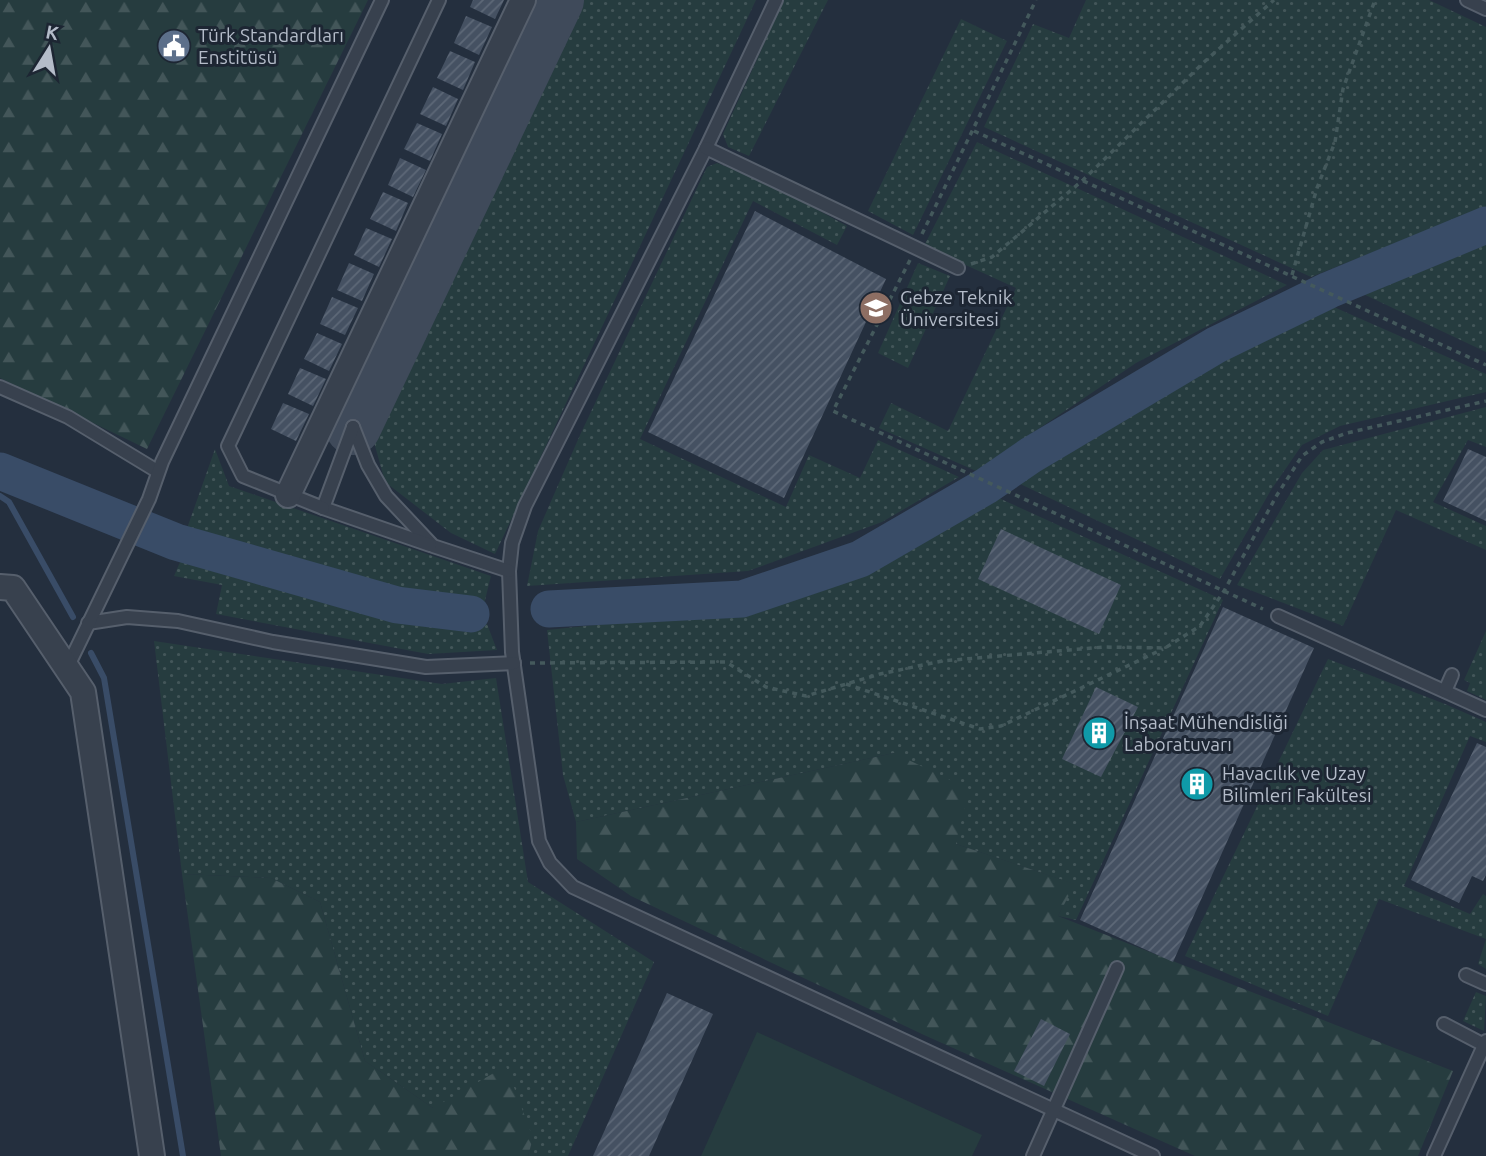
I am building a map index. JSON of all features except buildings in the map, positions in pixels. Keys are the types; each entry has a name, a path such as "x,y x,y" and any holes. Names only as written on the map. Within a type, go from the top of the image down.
{"street":[{"path":"288,495 523,0"},
{"path":"0,587 13,589 83,692 152,1156"}],"lane":[{"path":"67,668 133,534 158,471 383,0"},
{"path":"439,0 228,446 243,476 323,508 509,571"},
{"path":"776,0 706,148 525,506 512,543 509,571 514,663 539,841 550,863 573,887 1153,1156"},
{"path":"1467,0 1486,9"},
{"path":"706,148 958,268"},
{"path":"0,387 68,417 158,471"},
{"path":"323,508 353,427 368,465 386,496 433,546"},
{"path":"1278,616 1486,710"},
{"path":"88,623 127,617 178,621 273,642 426,667 514,663"},
{"path":"1445,691 1452,675"},
{"path":"1033,1156 1117,968"},
{"path":"1465,975 1486,984"},
{"path":"1434,1156 1485,1043 1444,1024"}],"path":[{"path":"1036,0 974,131 832,411 1278,616"},
{"path":"958,268 992,257 1083,180 1203,63 1274,0"},
{"path":"1292,275 1317,188 1335,142 1343,89 1375,0"},
{"path":"974,131 1486,365"},
{"path":"845,684 980,729 1001,726 1165,648 1200,626 1224,591 1277,495 1302,456 1322,442 1347,433 1486,401"},
{"path":"514,663 568,665 726,662 766,687 806,696 880,674 942,661 1104,647 1165,648"}],"green space":[{"path":"0,0 368,0 147,449 0,378"},
{"path":"581,0 756,0 495,554 451,533 385,482 374,442"},
{"path":"784,0 828,0 749,156 728,147 723,134"},
{"path":"1086,0 1429,0 1486,27 1486,207 1311,277 984,127 1033,24 1069,38"},
{"path":"961,19 1007,41 913,235 868,211"},
{"path":"977,142 1287,285 1136,363 976,471 879,428 891,403 948,431 1016,288 924,246"},
{"path":"717,163 765,181 847,226 837,245 753,201 640,439 786,507 809,455 860,478 878,440 959,477 882,522 748,571 527,586 538,531 580,435 707,167"},
{"path":"1486,241 1486,352 1361,293"},
{"path":"918,263 950,276 908,368 878,353"},
{"path":"1327,304 1486,374 1486,392 1340,426 1302,445 1271,490 1220,579 1016,482 1220,355"},
{"path":"1486,407 1486,447 1468,440 1433,502 1486,526 1486,550 1396,510 1343,626 1237,585 1302,473 1323,450"},
{"path":"215,449 229,486 491,576 484,604 401,596 185,534"},
{"path":"992,495 1223,600 1076,920 1058,916 1074,884 956,844 894,753 576,822 563,775 547,630 750,609 875,561"},
{"path":"184,553 437,624 487,624 497,650 428,654 216,614 222,585 174,576"},
{"path":"1486,631 1486,700 1467,691 1470,683 1464,680"},
{"path":"154,641 442,684 496,678 528,882 654,962 568,1156 528,1156 533,1137 433,1108 365,1061 320,902 271,878 182,874"},
{"path":"1328,659 1486,722 1486,742 1470,736 1404,886 1470,914 1483,894 1486,896 1486,939 1379,899 1328,1016 1185,956"},
{"path":"894,753 969,789 956,844 1075,884 1058,916 1453,1071 1418,1156 1195,1156 924,1035 631,896 577,859 576,822"},
{"path":"182,874 271,878 320,902 365,1061 433,1108 506,1066 533,1138 528,1156 221,1156"},
{"path":"1486,939 1486,969 1478,964"},
{"path":"1476,992 1486,996 1484,1031 1463,1021"},
{"path":"757,1032 982,1135 972,1156 701,1156"}],"waterway":[{"path":"549,609 742,599 860,559 986,486 1031,455 1216,345 1329,290 1486,225"},
{"path":"0,471 176,542 397,605 471,614"},
{"path":"0,496 9,502 73,617"},
{"path":"91,653 104,678 183,1156"}],"taxiway":[{"path":"353,427 556,0"}],"place":[{"name":"Türk Standardları Enstitüsü","path":"174,46"},
{"name":"Gebze Teknik Üniversitesi","path":"876,308"},
{"name":"İnşaat Mühendisliği Laboratuvarı","path":"1099,733"},
{"name":"Havacılık ve Uzay Bilimleri Fakültesi","path":"1197,784"}]}
